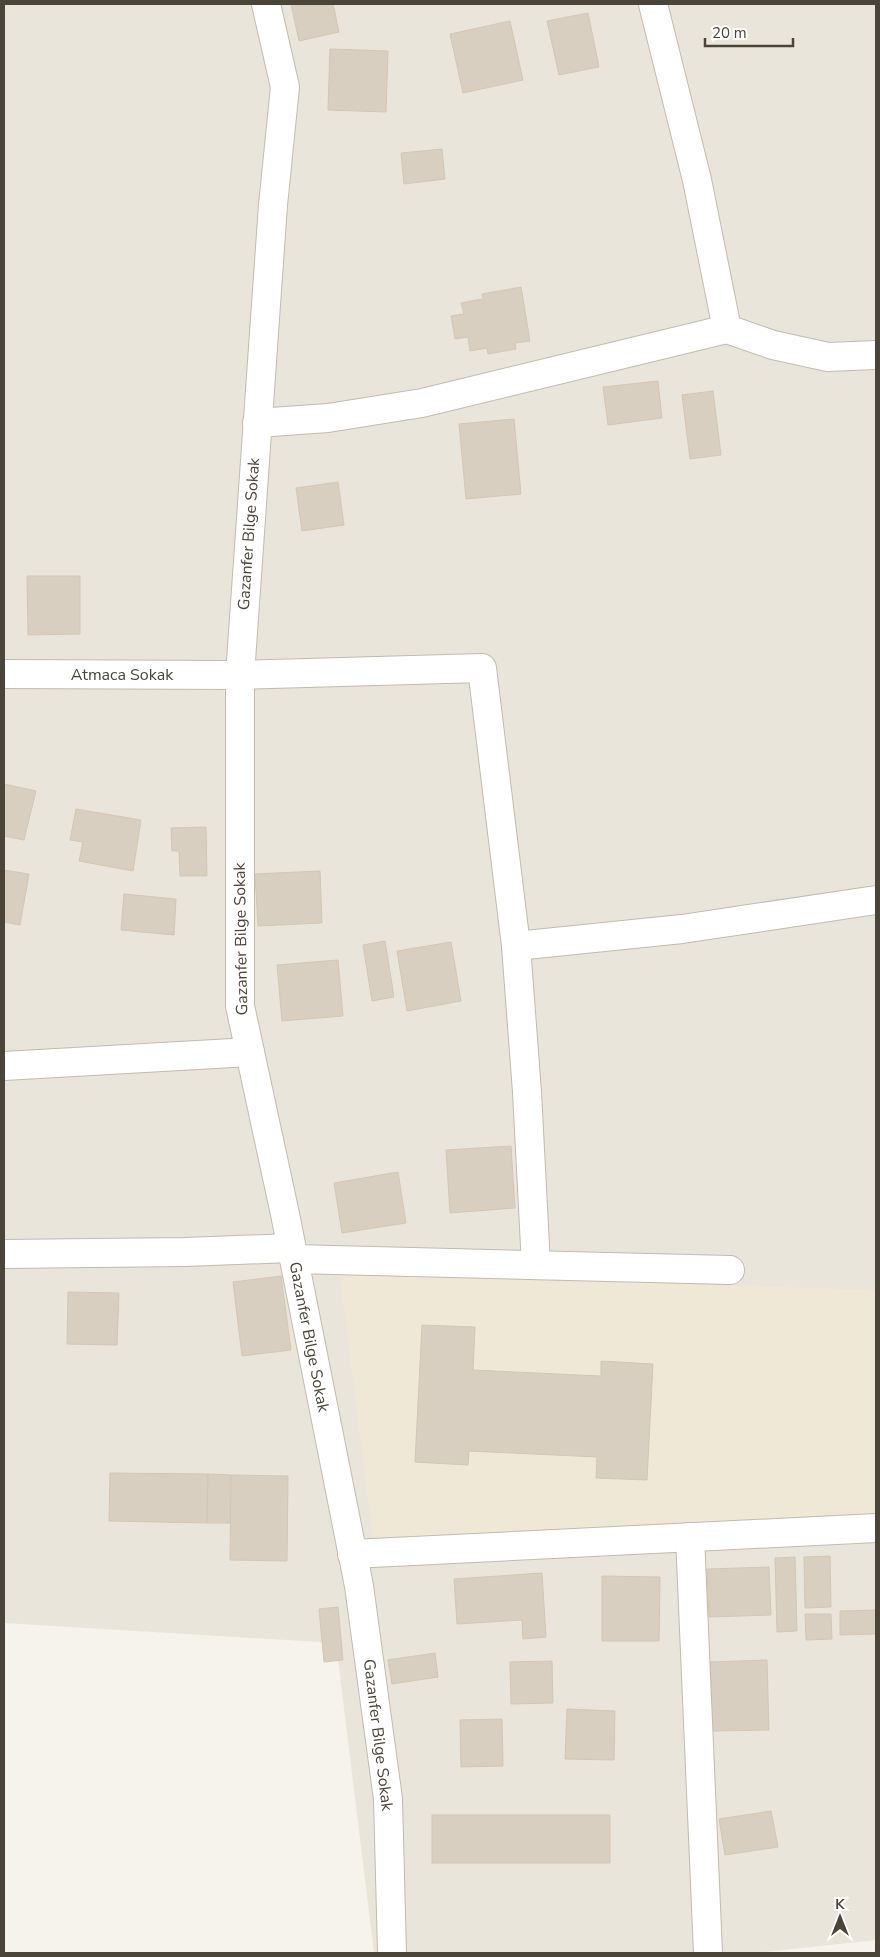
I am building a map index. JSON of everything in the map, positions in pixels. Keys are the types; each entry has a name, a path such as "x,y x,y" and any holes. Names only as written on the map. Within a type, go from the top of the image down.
{"street":[{"name":"Gazanfer Bilge Sokak","path":"266,4 285,87 272,205 240,675 240,1006 292,1254 358,1586 388,1799 392,1953"},
{"path":"653,4 696,180 728,329"},
{"path":"257,423 328,418 422,403 728,329 773,345 828,357 876,355"},
{"name":"Atmaca Sokak","path":"4,674 240,675 482,668 516,946"},
{"path":"536,1265 527,1092 516,946 682,929 876,900"},
{"path":"4,1066 250,1052"},
{"path":"4,1254 185,1252 292,1254 536,1265 730,1270"},
{"path":"352,1554 876,1528"},
{"path":"690,1537 708,1953"}],"shaded area":[{"path":"4,4 876,4 876,1940 755,1953 374,1953 336,1643 4,1623"},
{"path":"340,1273 876,1290 876,1519 373,1538"}],"building":[{"path":"291,4 333,4 339,32 299,41"},
{"path":"588,13 599,67 559,75 547,21"},
{"path":"510,21 523,80 463,93 450,34"},
{"path":"330,49 388,51 386,112 328,110"},
{"path":"442,149 445,179 404,184 401,153"},
{"path":"521,287 530,341 515,343 516,349 488,354 487,348 470,351 468,337 455,339 451,316 464,314 461,303 483,299 482,294"},
{"path":"658,381 662,418 608,425 603,387"},
{"path":"713,391 721,455 690,459 682,395"},
{"path":"514,419 521,494 466,499 459,424"},
{"path":"338,482 344,525 302,531 296,488"},
{"path":"27,576 80,576 80,634 28,635"},
{"path":"4,784 36,791 24,840 4,836"},
{"path":"76,809 141,820 133,871 79,861 83,842 70,840"},
{"path":"206,827 207,876 180,876 179,851 172,851 171,828"},
{"path":"4,870 29,874 20,925 4,922"},
{"path":"320,871 322,923 258,926 255,874"},
{"path":"124,894 176,899 174,935 121,930"},
{"path":"385,941 394,997 372,1001 363,945"},
{"path":"451,942 461,1001 407,1011 397,951"},
{"path":"338,960 343,1016 282,1021 277,965"},
{"path":"511,1146 515,1208 450,1213 446,1150"},
{"path":"398,1172 406,1223 342,1233 334,1183"},
{"path":"281,1276 291,1350 242,1356 233,1282"},
{"path":"68,1292 119,1293 117,1345 67,1344"},
{"path":"422,1325 475,1327 473,1370 601,1376 601,1361 653,1364 647,1480 596,1478 597,1457 469,1451 468,1465 415,1462"},
{"path":"110,1473 208,1474 207,1523 109,1521"},
{"path":"208,1474 231,1475 230,1523 207,1523"},
{"path":"231,1475 288,1476 287,1561 230,1560"},
{"path":"830,1556 831,1607 805,1608 804,1557"},
{"path":"795,1557 797,1631 777,1632 775,1558"},
{"path":"769,1567 771,1615 709,1617 707,1569"},
{"path":"542,1573 546,1637 523,1639 522,1620 457,1624 454,1579"},
{"path":"602,1576 660,1577 659,1641 602,1641"},
{"path":"338,1607 343,1660 324,1662 319,1609"},
{"path":"876,1610 876,1634 840,1635 840,1611"},
{"path":"805,1614 831,1614 832,1639 806,1640"},
{"path":"435,1653 438,1677 392,1684 388,1660"},
{"path":"767,1660 769,1730 712,1731 710,1662"},
{"path":"552,1661 553,1703 511,1704 510,1662"},
{"path":"567,1709 615,1711 614,1760 565,1759"},
{"path":"502,1719 503,1766 461,1767 460,1720"},
{"path":"771,1811 778,1847 725,1855 719,1819"},
{"path":"432,1815 610,1815 610,1863 432,1863"}]}
